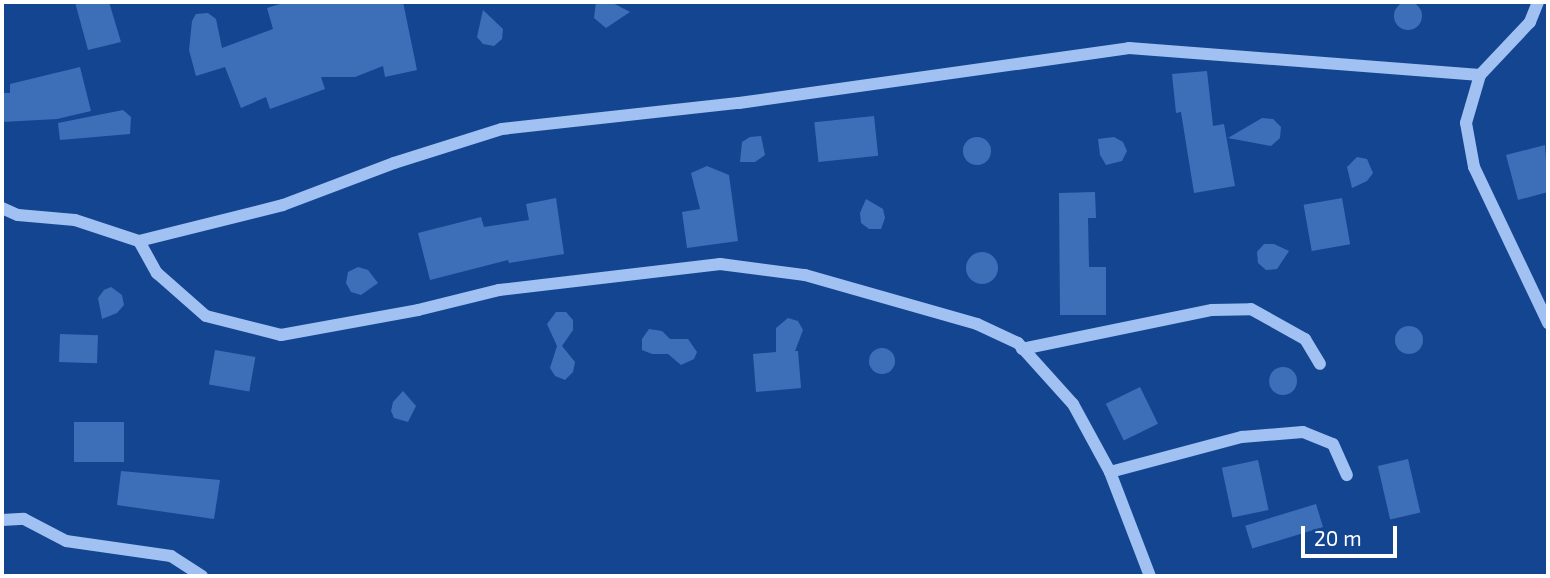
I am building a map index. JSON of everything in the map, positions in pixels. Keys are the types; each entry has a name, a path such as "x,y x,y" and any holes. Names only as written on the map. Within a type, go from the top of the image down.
{"street":[{"path":"1538,2 1530,22 1479,75 1466,123 1474,167 1548,323"},
{"path":"2,208 18,215 75,220 139,241 283,205 394,163 502,130 753,102 1129,48 1479,75"},
{"path":"139,241 157,273 206,316 281,335 418,310 499,290 720,264 818,279 977,324 1023,349 1073,404 1110,472 1150,576"},
{"path":"1023,349 1212,310 1251,309 1305,339 1320,364"},
{"path":"1110,472 1242,437 1303,432 1333,444 1347,475"},
{"path":"2,520 24,519 66,541 171,556 202,576"}],"building":[{"path":"75,2 109,2 121,42 88,50"},
{"path":"286,2 403,2 417,70 385,77 383,66 355,77 321,77 325,89 270,109 266,97 241,108 225,67 196,76 189,50 192,21 196,14 208,13 216,19 222,48 273,29 267,8"},
{"path":"596,2 611,2 630,12 606,28 594,18"},
{"path":"1408,2 1418,6 1422,16 1418,26 1408,30 1398,26 1394,16 1398,6"},
{"path":"483,10 503,29 502,39 494,46 483,44 477,37"},
{"path":"80,67 91,111 57,119 2,122 2,93 10,93 10,84"},
{"path":"1207,71 1213,126 1224,124 1235,186 1194,193 1181,112 1176,113 1172,74"},
{"path":"123,110 131,117 130,134 60,140 58,123"},
{"path":"874,116 878,156 819,162 814,122"},
{"path":"1262,118 1273,119 1281,127 1280,138 1271,146 1228,138"},
{"path":"761,136 765,155 755,162 740,162 742,142 750,137"},
{"path":"977,137 987,141 991,151 987,161 977,165 967,161 963,151 967,141"},
{"path":"1114,137 1123,142 1127,151 1122,161 1106,165 1100,155 1098,139"},
{"path":"1545,145 1548,192 1518,200 1506,155"},
{"path":"1357,157 1367,159 1373,173 1367,181 1352,188 1347,167"},
{"path":"707,166 729,175 738,241 687,248 682,212 700,209 691,173"},
{"path":"1095,192 1096,218 1088,218 1089,267 1106,267 1106,315 1060,315 1059,193"},
{"path":"556,198 564,254 509,263 508,260 430,280 418,233 481,217 484,227 529,220 526,204"},
{"path":"1342,198 1350,244 1312,251 1304,205"},
{"path":"866,199 883,209 885,218 881,229 869,229 861,223 860,213"},
{"path":"1264,244 1274,244 1289,251 1277,269 1266,270 1258,263 1257,252"},
{"path":"982,252 993,257 998,268 993,279 982,284 971,279 966,268 971,257"},
{"path":"358,267 368,270 378,283 361,295 351,292 346,283 348,272"},
{"path":"111,287 122,295 124,305 117,313 102,319 98,298 104,290"},
{"path":"556,312 566,312 573,320 573,330 562,346 575,362 573,372 565,380 555,376 550,368 557,346 547,324"},
{"path":"788,318 798,321 803,330 795,351 798,351 801,388 756,392 753,354 776,352 776,328"},
{"path":"1409,326 1419,330 1423,340 1419,350 1409,354 1399,350 1395,340 1399,330"},
{"path":"649,329 662,331 670,339 688,339 697,352 694,359 681,365 668,354 652,354 642,350 642,339"},
{"path":"60,334 98,335 97,363 59,362"},
{"path":"882,348 891,352 895,361 891,370 882,374 873,370 869,361 873,352"},
{"path":"215,350 255,357 249,392 209,384"},
{"path":"1283,367 1293,371 1297,381 1293,391 1283,395 1273,391 1269,381 1273,371"},
{"path":"1140,387 1158,424 1124,441 1106,404"},
{"path":"403,391 416,406 408,422 394,418 391,411 393,402"},
{"path":"74,422 124,422 124,462 74,462"},
{"path":"1408,459 1420,513 1390,520 1378,466"},
{"path":"1258,460 1269,510 1232,518 1222,468"},
{"path":"121,471 220,480 214,519 117,505"},
{"path":"1316,504 1323,527 1252,549 1245,526"}]}
